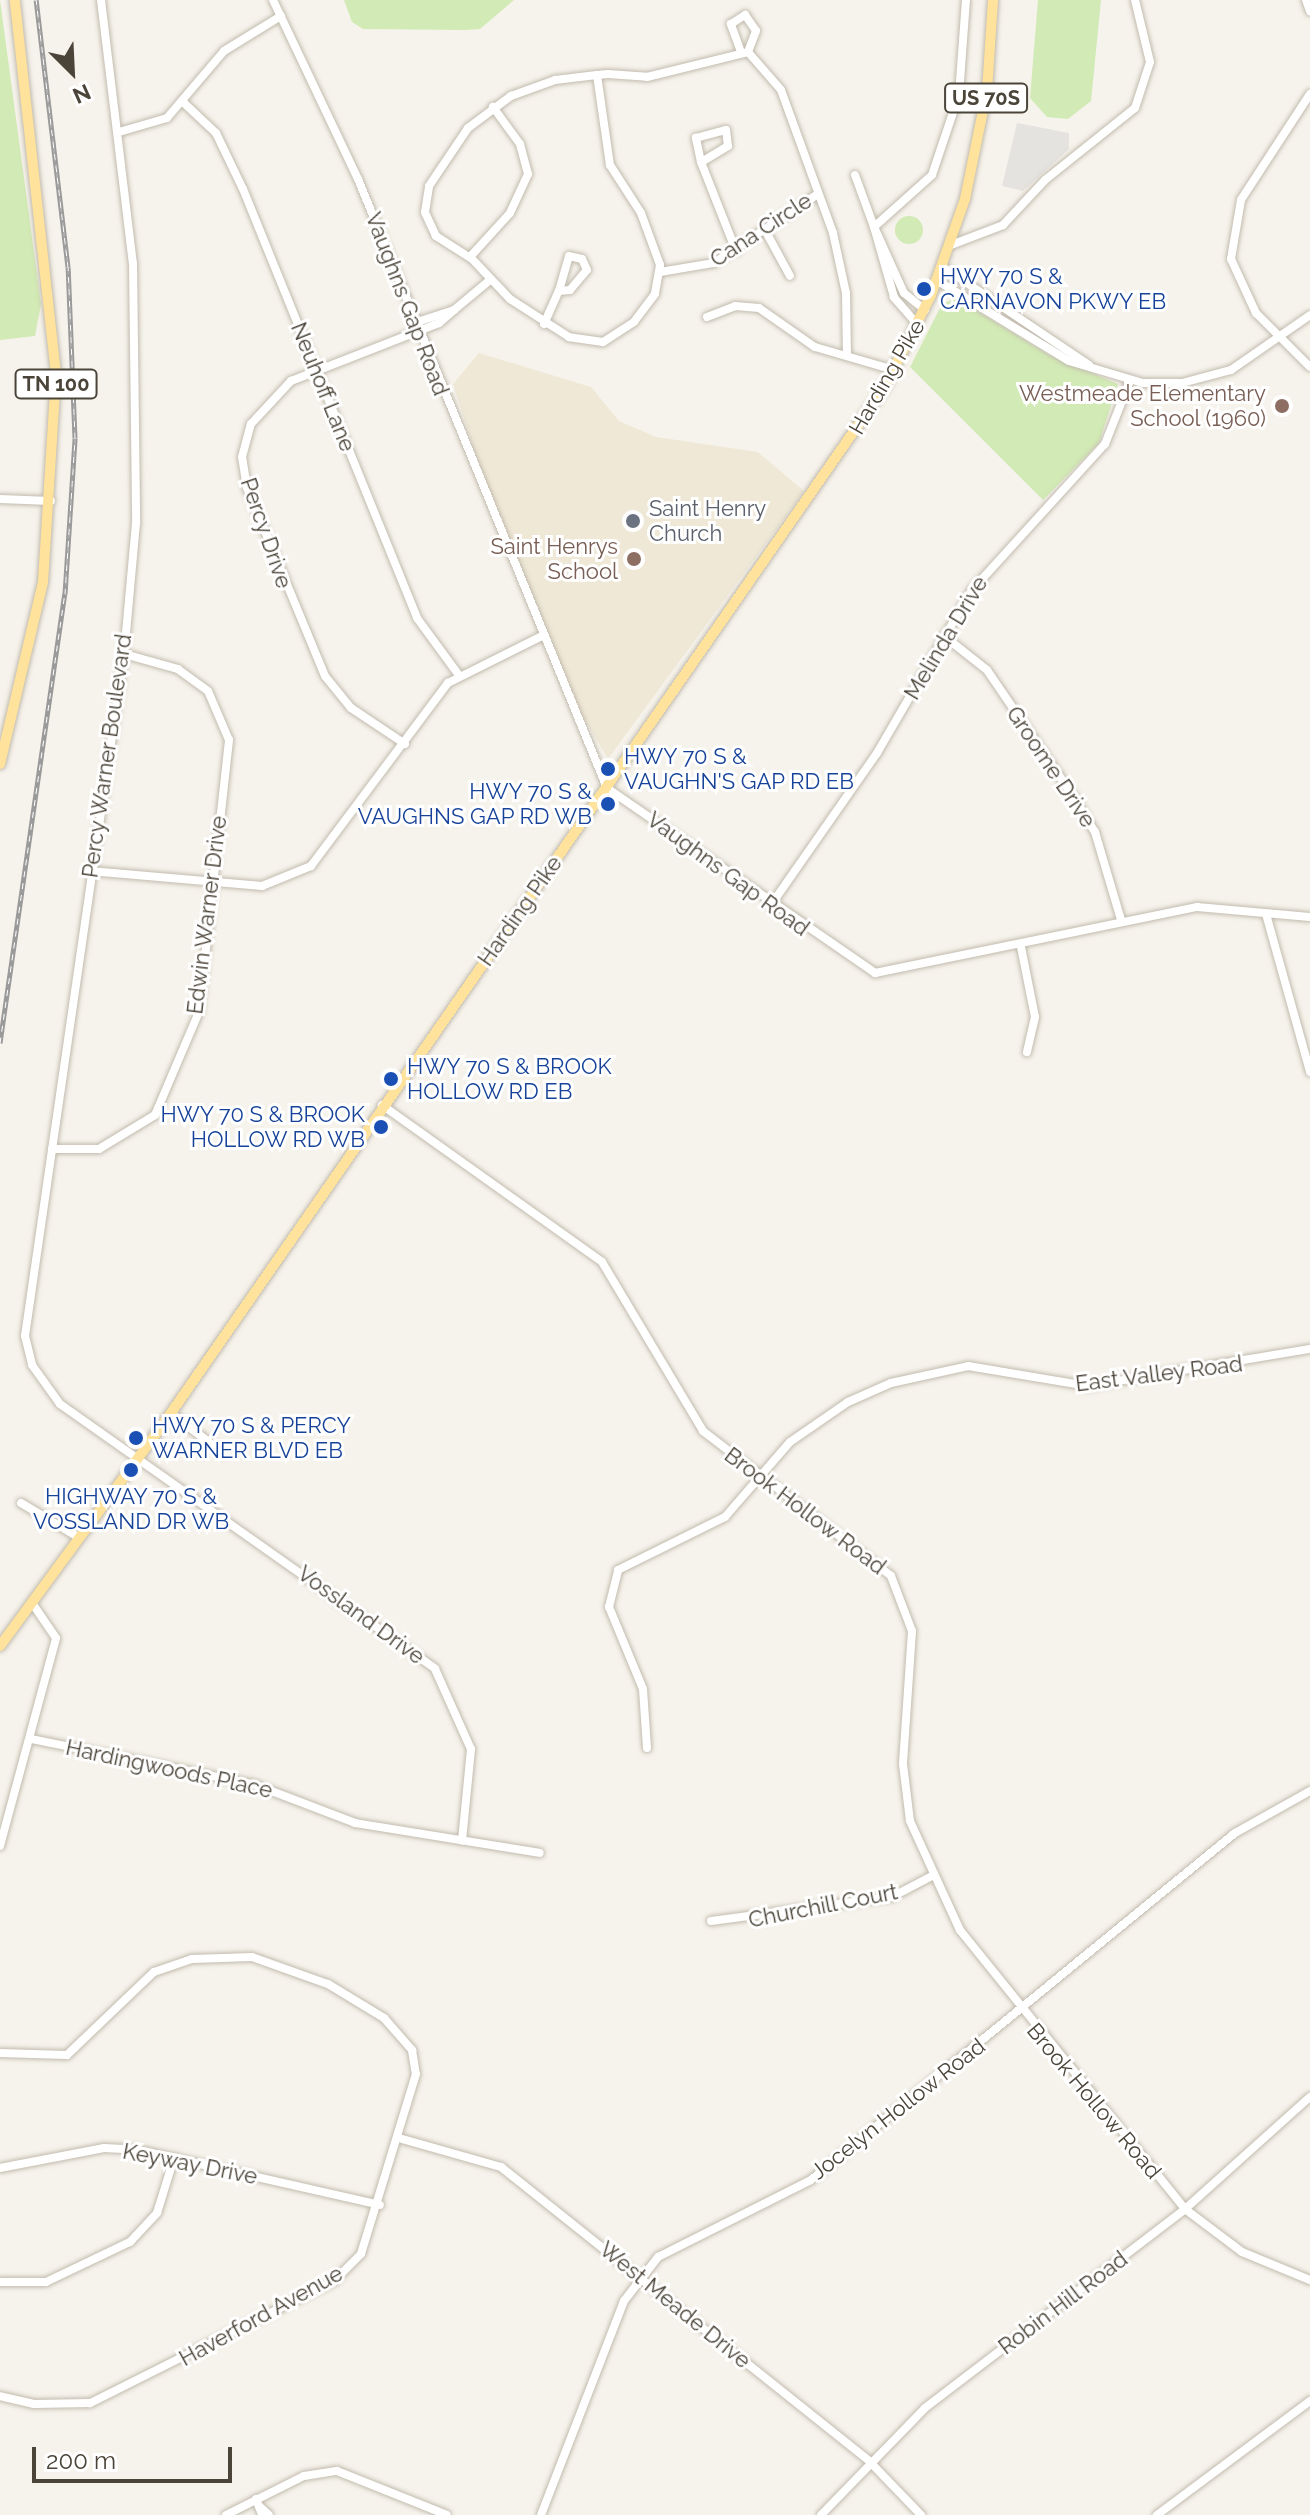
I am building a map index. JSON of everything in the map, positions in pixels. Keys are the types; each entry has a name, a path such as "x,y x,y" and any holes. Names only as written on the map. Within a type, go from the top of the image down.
{"main road":[{"name":"TN 100","path":"0,764 31,644 52,501 55,343 15,0"},
{"name":"Harding Pike","path":"0,1646 171,1413 894,370 925,310 951,245 984,115 993,0"}],"street":[{"name":"Percy Warner Boulevard","path":"101,0 119,132 138,392 124,654 90,871 25,1336 32,1365 60,1404 136,1462"},
{"name":"Vaughns Gap Road","path":"273,0 358,179 540,637 607,788 771,905 875,973 1021,947 1121,920 1197,907 1310,917"},
{"path":"874,227 915,195 941,156 962,77 966,0"},
{"path":"951,245 1003,225 1051,175 1135,108 1150,62 1135,0"},
{"path":"1306,0 1310,11"},
{"path":"119,132 145,128 184,103 224,51 281,16"},
{"name":"Cana Circle","path":"744,52 781,90 818,194 736,251 701,268 660,272 645,310 611,340 586,342 544,324 490,280 470,257 433,232 425,202 454,146 493,107 541,84 597,75 653,76 744,52"},
{"path":"597,75 610,165 643,219 660,272"},
{"path":"1310,94 1251,179 1232,233 1240,283 1280,341 1310,367"},
{"name":"Neuhoff Lane","path":"184,103 216,133 417,618 458,674"},
{"path":"470,257 510,213 528,170 493,107"},
{"path":"701,162 728,146 726,130 696,138 701,162 736,251"},
{"path":"855,175 894,297 918,325"},
{"path":"818,194 842,267 847,354"},
{"path":"874,227 904,293 925,310"},
{"path":"765,230 790,276"},
{"path":"943,267 1111,376"},
{"name":"Percy Drive","path":"405,744 351,708 325,676 247,488 242,457 251,424 271,397 316,370 454,310 490,280"},
{"path":"938,281 1051,351 1130,381 1202,379 1280,341 1310,315"},
{"path":"544,324 559,291"},
{"path":"707,317 754,307 810,345 894,370"},
{"name":"Melinda Drive","path":"771,905 871,762 944,636 1000,554 1105,444 1130,381"},
{"path":"0,499 52,501"},
{"name":"Groome Drive","path":"944,636 987,670 1075,799 1095,832 1121,920"},
{"path":"90,871 210,885 262,886 311,866 458,674 540,637"},
{"name":"Edwin Warner Drive","path":"52,1149 99,1149 155,1115 199,1012 210,885 229,740 223,715 208,691 178,669 124,654"},
{"path":"1266,914 1310,1072"},
{"path":"1021,947 1035,1017 1027,1052"},
{"name":"Brook Hollow Road","path":"382,1105 602,1262 679,1402 755,1478 870,1559 905,1602 912,1631 903,1764 910,1821 932,1876 960,1930 1020,2012 1185,2209 1242,2252 1310,2280"},
{"name":"East Valley Road","path":"647,1748 643,1689 609,1607 609,1590 633,1556 685,1540 725,1517 755,1478 790,1442 848,1402 921,1374 987,1365 1088,1386 1310,1349"},
{"path":"171,1413 223,1453"},
{"name":"Vossland Drive","path":"136,1462 435,1669 471,1749 462,1841"},
{"path":"21,1503 78,1537"},
{"path":"0,1846 56,1638 32,1603"},
{"name":"Hardingwoods Place","path":"31,1739 253,1784 355,1823 540,1853"},
{"name":"Jocelyn Hollow Road","path":"541,2515 640,2274 678,2241 811,2180 1235,1833 1310,1791"},
{"name":"Churchill Court","path":"711,1921 892,1897 932,1876"},
{"name":"Haverford Avenue","path":"0,2053 67,2055 154,1972 192,1959 252,1957 328,1984 400,2031 416,2074 402,2139 380,2205 348,2270 213,2344 90,2403 34,2404 0,2396"},
{"name":"Robin Hill Road","path":"821,2515 925,2408 1185,2209 1310,2097"},
{"name":"West Meade Drive","path":"402,2139 501,2167 640,2274 870,2462 921,2515"},
{"name":"Keyway Drive","path":"0,2168 104,2148 174,2158 380,2205"},
{"path":"0,2282 46,2282 130,2242 157,2213 174,2158"},
{"path":"1157,2515 1310,2401"},
{"path":"226,2515 259,2507 304,2476 337,2471 447,2515"},
{"path":"259,2507 269,2515"}],"shaded area":[{"path":"1017,123 1069,133 1069,149 1023,191 1002,186"},
{"name":"Saint Henrys School","path":"479,353 591,387 619,421 656,437 758,452 804,491 608,759 566,688 488,493 453,384"}],"green space":[{"path":"0,0 41,304 35,336 0,340"},
{"path":"344,0 514,0 480,29 465,30 363,29 352,22"},
{"path":"1038,0 1101,0 1091,101 1068,119 1047,117 1030,98"},
{"path":"909,216 919,220 923,230 919,240 909,244 899,240 895,230 899,220"},
{"path":"956,298 1049,355 1118,384 1099,443 1043,500 910,367 942,304"}],"railway":[{"path":"0,1043 65,594 75,438 68,267 36,0"}],"place":[{"name":"HWY 70 S & CARNAVON PKWY EB","path":"924,289"},
{"name":"Westmeade Elementary School (1960)","path":"1282,406"},
{"name":"Saint Henry Church","path":"633,521"},
{"name":"Saint Henrys School","path":"634,559"},
{"name":"HWY 70 S & VAUGHN'S GAP RD EB","path":"608,769"},
{"name":"HWY 70 S & VAUGHNS GAP RD WB","path":"608,804"},
{"name":"HWY 70 S & BROOK HOLLOW RD EB","path":"391,1079"},
{"name":"HWY 70 S & BROOK HOLLOW RD WB","path":"381,1127"},
{"name":"HWY 70 S & PERCY WARNER BLVD EB","path":"136,1438"},
{"name":"HIGHWAY 70 S & VOSSLAND DR WB","path":"131,1470"}]}
